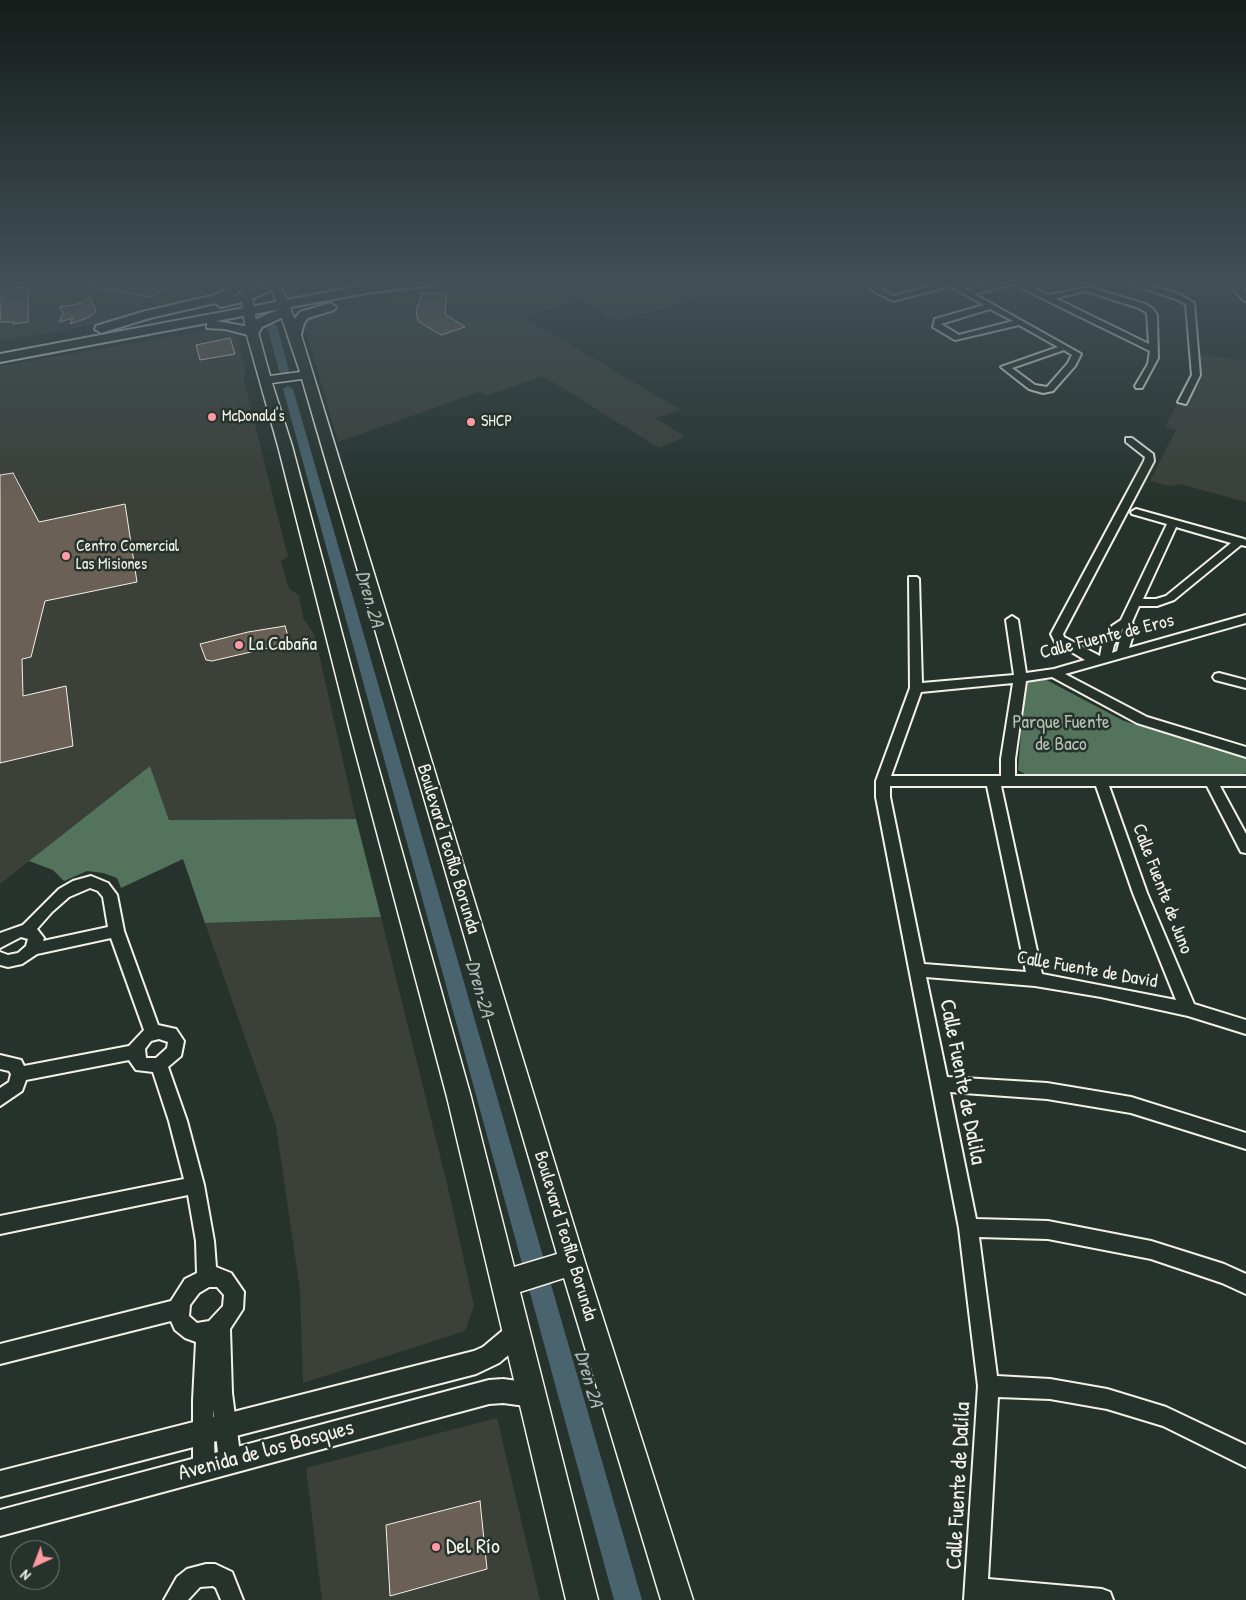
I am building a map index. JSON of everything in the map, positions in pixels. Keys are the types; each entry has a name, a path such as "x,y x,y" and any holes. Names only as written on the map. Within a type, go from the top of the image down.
{"main road":[{"path":"0,357 14,355"},
{"path":"258,355 285,446 359,731 514,1280 516,1334 533,1395 582,1600"},
{"name":"Boulevard Teofilo Borunda","path":"300,355 563,1265 677,1600"},
{"path":"265,380 306,375"},
{"path":"514,1280 563,1265"}],"street":[{"path":"1043,355 1005,367 1032,387 1047,390 1072,364 1078,355"},
{"path":"1139,386 1152,364 1153,355"},
{"path":"1184,402 1196,375 1194,355"},
{"path":"1129,440 1150,456 1149,461 1056,634 1059,639 1101,660 1118,626 1126,622 1173,522"},
{"path":"1136,512 1243,542"},
{"path":"1135,602 1157,603 1170,598 1243,542"},
{"name":"Calle Fuente de Dalila","path":"913,580 916,688 883,781 885,814 918,970 968,1228 988,1386 975,1594"},
{"name":"Calle Fuente de Eros","path":"916,688 998,681 1020,676 1054,673 1246,619"},
{"path":"1012,620 1020,676 1018,703 1008,759 1000,781 1035,979"},
{"path":"1123,654 1124,641 1129,629 1126,622"},
{"path":"1054,673 1142,720 1246,752"},
{"path":"1219,677 1246,684"},
{"path":"883,781 1246,781"},
{"name":"Calle Fuente de Juno","path":"1101,781 1140,893 1188,1010"},
{"path":"1211,781 1246,848"},
{"path":"28,931 47,908 64,893 78,885 91,882 102,887 110,895 116,931 153,1033"},
{"path":"0,942 14,932 28,931 36,938 33,949"},
{"path":"0,958 14,960 22,958 33,949 116,931"},
{"name":"Calle Fuente de David","path":"918,970 1035,979 1101,990 1188,1010 1246,1027"},
{"path":"153,1033 170,1034 176,1041 172,1056 159,1065 142,1064 138,1061 135,1052 141,1041 153,1033"},
{"path":"19,1074 135,1052"},
{"path":"0,1062 14,1065 19,1074 16,1086 0,1098"},
{"path":"159,1065 178,1121 195,1185 205,1241 207,1278"},
{"path":"939,1084 1046,1091 1131,1105 1246,1142"},
{"path":"0,1224 195,1185"},
{"path":"968,1228 1048,1230 1151,1250 1224,1274 1246,1284"},
{"path":"207,1278 224,1280 234,1292 233,1310 213,1329 192,1331 182,1323 179,1309 185,1293 192,1286 207,1278"},
{"path":"0,1354 179,1309"},
{"path":"213,1329 230,1461"},
{"path":"204,1468 203,1431 213,1329"},
{"name":"Avenida de los Bosques","path":"0,1484 476,1362 491,1355 516,1334"},
{"path":"988,1386 1050,1389 1107,1399 1166,1417 1246,1456"},
{"name":"Avenida de los Bosques","path":"0,1523 489,1392 503,1391 533,1395"},
{"path":"176,1600 185,1585 195,1578 206,1574 216,1575 224,1580 229,1588 232,1600"},
{"path":"975,1594 1102,1600"}],"shaded area":[{"path":"67,355 242,355 245,371 244,381 288,557 281,561 289,589 299,595 303,618 315,636 356,819 169,820 150,766 0,884 0,366"},
{"path":"313,355 588,355 681,410 656,418 685,437 659,448 543,376 486,396 479,392 338,442"},
{"path":"1190,355 1246,361 1246,502 1180,484 1169,486 1150,481 1176,430 1165,427 1192,374"},
{"path":"381,917 448,1188 474,1306 465,1331 303,1383 300,1290 276,1126 205,923"},
{"path":"497,1418 540,1600 322,1600 306,1468"}],"green space":[{"name":"Parque Fuente de Baco","path":"1041,677 1124,721 1246,759 1246,773 1241,775 1025,774 1018,770 1025,684 1031,679"},
{"path":"150,766 169,820 356,819 381,917 205,923 183,859 121,888 117,878 103,873 87,871 64,881 53,870 29,861"}],"building":[{"path":"199,355 231,355 200,360"},
{"path":"13,473 39,522 125,504 137,582 45,601 31,657 22,659 23,696 66,686 73,746 0,763 0,475"},
{"name":"La Cabaña","path":"285,626 290,643 212,661 206,660 200,644 248,632"},
{"name":"Del Río","path":"480,1501 487,1569 390,1596 386,1525"}],"waterway":[{"name":"Dren 2A","path":"280,355 285,374"},
{"name":"Dren 2A","path":"288,389 628,1600"}],"place":[{"name":"McDonald's","path":"212,417"},
{"name":"SHCP","path":"471,422"},
{"name":"Centro Comercial Las Misiones","path":"66,556"},
{"name":"La Cabaña","path":"239,645"},
{"name":"Del Río","path":"436,1547"}]}
